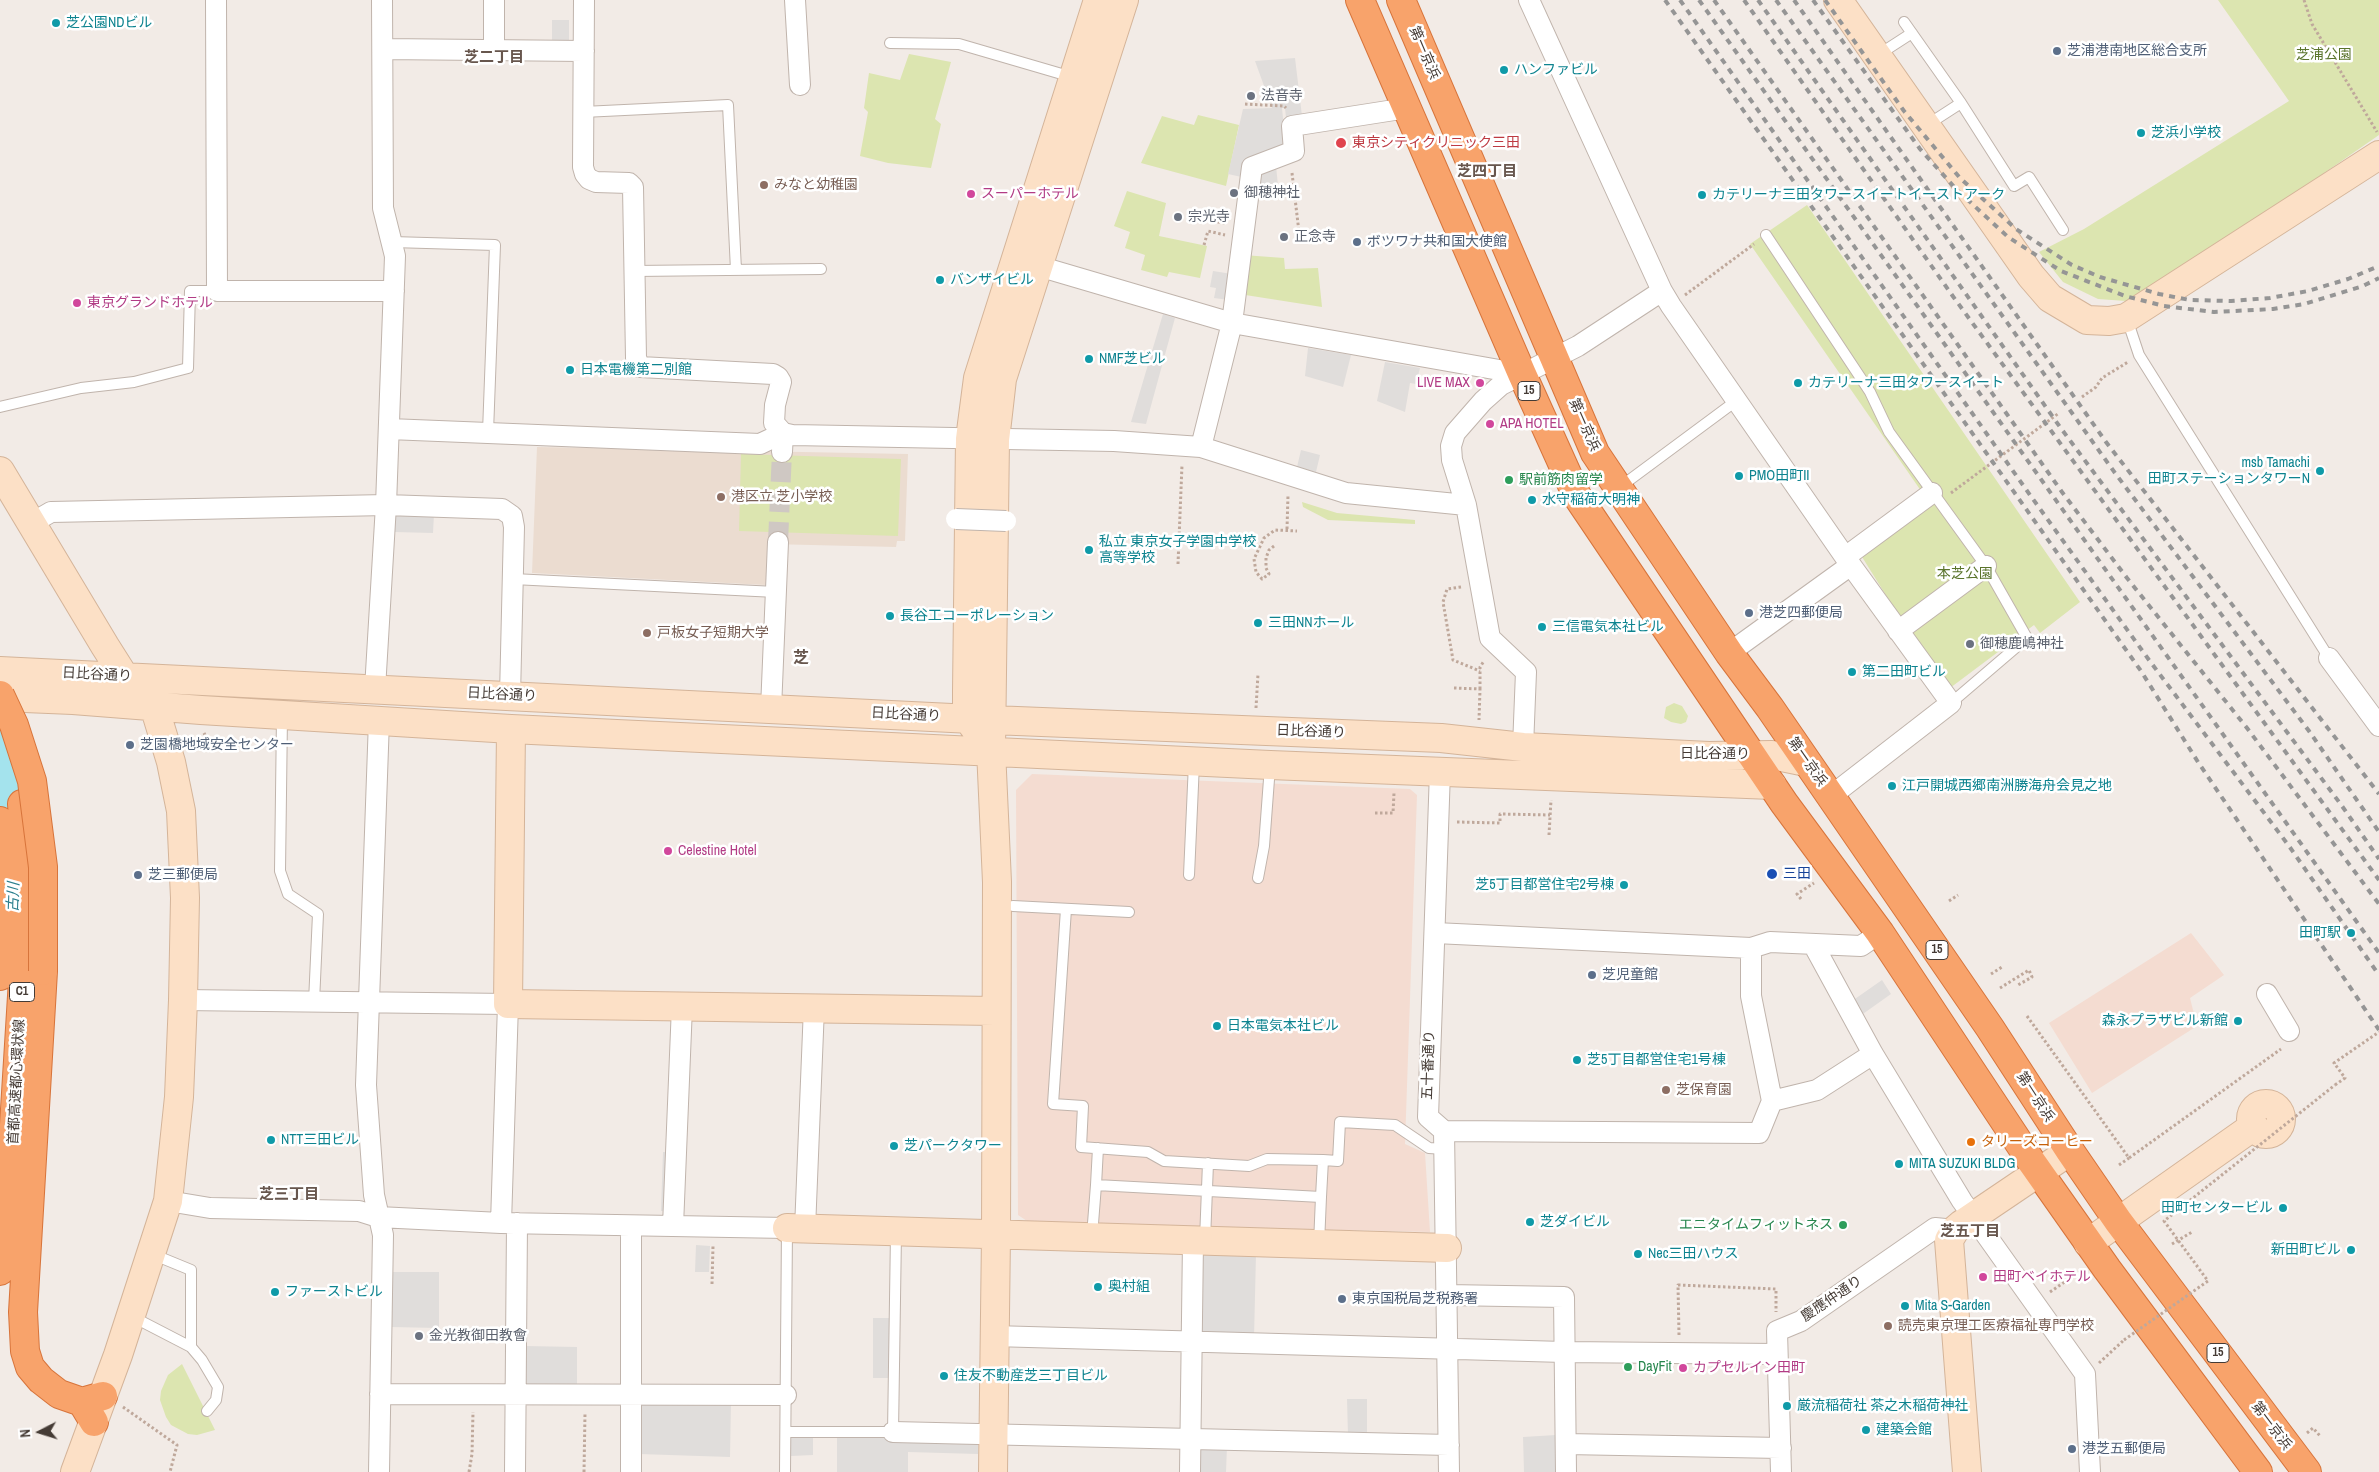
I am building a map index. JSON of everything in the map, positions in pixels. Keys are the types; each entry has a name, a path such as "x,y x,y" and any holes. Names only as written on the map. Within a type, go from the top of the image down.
{"highway":[{"name":"15","path":"1360,0 1577,496 1750,754 1880,933 2002,1121 2093,1250 2258,1472"},
{"name":"第一京浜","path":"1400,0 1595,453 1617,489 1990,1028 2070,1151 2118,1220 2307,1472"},
{"path":"1463,238 1496,222"},
{"path":"4,691 32,781 43,867 43,971 23,1333 25,1351 30,1367 41,1380 92,1404"},
{"name":"首都高速都心環状線","path":"0,1271 10,1190 27,914 25,820 4,691"},
{"name":"C1","path":"0,821 4,914 0,976"},
{"path":"2002,1121 2035,1097"}],"street":[{"path":"216,0 217,291 394,291"},
{"path":"375,689 386,505 395,256 384,208 382,0"},
{"path":"494,0 494,50"},
{"path":"584,0 584,174 596,182 629,183 633,187 636,358 640,367 773,374 781,382 775,405 774,423 782,443"},
{"path":"795,0 800,86"},
{"path":"993,1472 997,882 991,750 980,719 983,440 978,378 1098,0"},
{"path":"983,440 1124,0"},
{"path":"1529,0 1666,298 1736,401 1852,558 1898,630 1951,703 1830,796"},
{"path":"1838,0 2031,276 2050,298 2087,320 2109,321 2126,318 2379,155"},
{"path":"383,49 584,51"},
{"path":"1201,447 1232,323 1252,167 1294,151 1292,126 1407,108"},
{"path":"1038,266 1232,323 1522,374"},
{"path":"1523,747 1526,672 1490,638 1466,505 1452,460 1451,446 1455,434 1493,391 1666,298"},
{"path":"389,429 760,444 782,443 799,436 1114,441 1201,447 1346,493 1466,505"},
{"path":"0,471 124,676 154,706 171,762 181,811 184,898 183,1000 179,1097 168,1202 132,1316 92,1404 75,1472"},
{"path":"1729,653 1935,497"},
{"path":"32,523 51,512 386,505 502,509 512,516 514,527 510,696"},
{"path":"956,519 1006,520"},
{"path":"771,709 778,542"},
{"path":"1898,630 1986,566"},
{"path":"2329,658 2379,726"},
{"name":"日比谷通り","path":"4,691 124,676 980,719 1441,738 1523,747 1709,756 1750,754 1789,757 1806,762"},
{"name":"日比谷通り","path":"4,691 154,706 511,728 991,750 1194,762 1772,785"},
{"path":"378,720 366,1085 374,1195 382,1235 379,1472"},
{"path":"511,728 508,1004 509,1223 516,1394 515,1472"},
{"name":"五十番通り","path":"1440,771 1428,1117 1444,1140"},
{"path":"1435,933 1751,948 1770,942 1861,946 1880,933"},
{"path":"1813,944 1963,1223 2035,1302 2084,1374 2090,1472"},
{"path":"1449,1472 1444,1140 1758,1133 1772,1100 1751,996 1751,948"},
{"path":"2267,994 2288,1038"},
{"path":"183,1000 814,1007 995,1011"},
{"path":"673,1226 682,1006"},
{"path":"796,1229 814,1007"},
{"path":"1772,1100 1817,1090 1873,1054"},
{"path":"2093,1250 2118,1220 2254,1126"},
{"path":"1968,1472 1949,1251 1950,1240 1963,1223 2070,1151"},
{"path":"168,1202 210,1208 359,1211 378,1217 509,1223 996,1234 1447,1248"},
{"name":"慶應仲通り","path":"1776,1331 1801,1321 1935,1228 1963,1223"},
{"path":"631,1226 631,1472"},
{"path":"1190,1472 1191,1342 1199,1241"},
{"path":"1447,1295 1564,1297 1566,1472"},
{"path":"1776,1331 1781,1472"},
{"path":"993,1336 1564,1352 1776,1354"},
{"path":"380,1394 786,1395"},
{"path":"893,1432 1449,1445"},
{"path":"1566,1444 1781,1448"}],"lane":[{"path":"1904,22 1961,103 2014,186 2029,177 2063,230"},
{"path":"1877,56 1912,32"},
{"path":"890,42 959,44 1073,77"},
{"path":"1926,126 1961,103"},
{"path":"583,112 728,105 736,270"},
{"path":"1766,235 1870,392 1889,432 1986,566 2027,638 1951,703"},
{"path":"392,242 495,245 488,432"},
{"path":"634,271 821,269"},
{"path":"0,407 81,388 134,382 188,368 190,291 217,291"},
{"path":"2126,318 2139,355 2329,658"},
{"path":"1617,489 1736,401"},
{"path":"513,579 776,592"},
{"path":"282,715 280,871 288,894 318,914 314,1002"},
{"path":"1189,875 1194,762"},
{"path":"1258,878 1264,846 1270,765"},
{"path":"1013,906 1129,912"},
{"path":"1066,909 1054,1104 1083,1106 1081,1147 1148,1152 1164,1161 1249,1166 1268,1159 1338,1160 1340,1122 1395,1125 1429,1148 1444,1140"},
{"path":"1092,1238 1098,1148"},
{"path":"1319,1244 1323,1160"},
{"path":"1199,1241 1207,1191 1208,1163"},
{"path":"1096,1185 1321,1197"},
{"path":"786,1472 786,1395 796,1229"},
{"path":"786,1432 893,1432 896,1232"},
{"path":"152,1254 191,1270 191,1347"},
{"path":"132,1316 191,1347 202,1360 218,1387 216,1400 207,1411"}],"path":[{"path":"2304,0 2312,24 2379,135"},
{"path":"1245,104 1284,106 1294,117 1296,126"},
{"path":"1290,166 1299,232"},
{"path":"1198,217 1243,233"},
{"path":"1204,245 1208,231 1243,233"},
{"path":"1666,298 1766,235"},
{"path":"2082,397 2096,387 2102,378 2139,355"},
{"path":"1935,497 2059,413"},
{"path":"1178,564 1182,459"},
{"path":"1287,529 1288,504"},
{"path":"1274,546 1269,550 1266,558 1266,568 1269,574 1262,579 1256,572 1254,559 1264,538 1275,530 1287,529 1297,531"},
{"path":"1464,587 1447,589 1443,602 1453,660 1480,671"},
{"path":"1478,725 1480,671 1484,661"},
{"path":"1256,712 1258,674"},
{"path":"1454,688 1480,690"},
{"path":"204,733 210,745"},
{"path":"1374,813 1393,813 1394,785"},
{"path":"1549,835 1551,792"},
{"path":"1449,821 1500,823 1500,814 1550,815"},
{"path":"1801,899 1796,894 1815,882"},
{"path":"1949,902 1958,895"},
{"path":"1991,974 2002,967"},
{"path":"2000,988 2029,970 2032,976 2018,985"},
{"path":"2026,1016 2129,1158"},
{"path":"2084,1374 2124,1340 2208,1281 2164,1221 2345,1078 2334,1063 2379,1032"},
{"path":"2119,1165 2288,1038"},
{"path":"2172,1244 2192,1232"},
{"path":"712,1284 713,1238"},
{"path":"2035,1302 2093,1250"},
{"path":"1680,1353 1678,1285 1776,1289 1776,1331"},
{"path":"469,1472 472,1454 474,1394"},
{"path":"584,1472 585,1394"},
{"path":"92,1404 177,1445 170,1472"},
{"path":"2307,1433 2313,1428 2321,1437"}],"shaded area":[{"path":"552,20 569,20 569,43 552,43"},
{"path":"1295,58 1302,116 1286,118 1285,108 1282,108 1286,149 1246,178 1228,174 1243,109 1272,108 1255,61"},
{"path":"1276,166 1279,195 1252,198 1255,173"},
{"path":"1213,271 1232,274 1229,300 1214,298 1216,288 1210,287"},
{"path":"1163,314 1175,318 1146,424 1131,422"},
{"path":"1308,348 1351,355 1343,387 1305,376"},
{"path":"1385,362 1420,368 1416,384 1410,383 1405,412 1377,401"},
{"name":"港区立 芝小学校","path":"537,447 908,454 905,541 897,541 896,547 769,544 766,585 532,573"},
{"path":"1301,450 1320,455 1316,472 1297,467"},
{"path":"393,512 434,514 433,533 394,532"},
{"path":"1032,774 1410,789 1417,795 1405,1144 1425,1153 1430,1232 1030,1223 1018,1215 1016,790"},
{"path":"2191,933 2224,975 2190,998 2197,1026 2092,1093 2049,1023"},
{"path":"1882,980 1891,994 1860,1016 1852,1001"},
{"path":"663,1152 669,1152 668,1211 661,1211"},
{"path":"696,1245 710,1246 709,1272 695,1272"},
{"path":"1199,1253 1256,1254 1254,1338 1197,1337"},
{"path":"392,1272 439,1272 439,1328 391,1327"},
{"path":"873,1318 890,1318 890,1378 873,1378"},
{"path":"525,1346 577,1347 577,1387 526,1386"},
{"path":"1347,1399 1367,1399 1367,1435 1348,1435"},
{"path":"639,1401 731,1401 730,1457 639,1454"},
{"path":"791,1435 813,1436 813,1455 791,1456"},
{"path":"1556,1435 1558,1472 1524,1472 1523,1437"},
{"path":"837,1436 978,1436 978,1454 908,1452 908,1472 837,1472"},
{"path":"1199,1446 1227,1446 1226,1472 1199,1472"}],"green space":[{"name":"芝浦公園","path":"2218,0 2379,0 2379,135 2157,289 2126,301 2098,299 2063,282 2039,252 2084,229 2289,101"},
{"path":"909,54 951,62 935,119 941,124 931,168 888,163 860,156 868,112 864,108 869,73 900,80"},
{"path":"1198,115 1239,125 1226,186 1141,163 1162,116 1194,125"},
{"path":"1127,191 1166,203 1159,236 1207,246 1200,278 1169,272 1167,277 1141,270 1145,255 1125,248 1130,232 1114,226"},
{"name":"本芝公園","path":"1807,205 2080,602 2040,633 2034,625 1950,688 1905,626 1859,552 1928,501 1750,244"},
{"path":"1243,255 1284,258 1285,269 1318,268 1322,307 1239,294"},
{"path":"741,454 901,459 898,536 739,531"},
{"path":"1302,502 1337,513 1415,520 1415,524 1328,520 1303,507"},
{"path":"1674,703 1682,706 1688,716 1686,722 1681,724 1664,718 1666,707"},
{"path":"182,1364 215,1430 197,1435 188,1434 171,1425 166,1417 160,1400 161,1391 168,1375"}],"waterway":[{"name":"古川","path":"0,744 10,785 14,844"}],"tunnel":[{"path":"778,542 782,452"}],"railway":[{"path":"1665,0 2141,671 2198,762 2379,1030"},
{"path":"1680,0 2030,495 2149,660 2289,846 2379,975"},
{"path":"1699,0 2379,953"},
{"path":"1714,0 2062,492 2127,578 2247,728 2379,904"},
{"path":"1744,0 1952,295 2379,880"},
{"path":"1758,0 2060,427 2342,806 2379,859"},
{"path":"1776,0 2115,473 2309,731 2379,832"},
{"path":"1794,0 2106,442 2379,794"},
{"path":"1813,0 1920,149 1956,189 2008,237 2061,271 2125,296 2164,306 2214,312 2273,309 2304,304 2363,286 2379,278"},
{"path":"1825,0 1904,111 1960,178 2016,229 2072,265 2100,277 2159,294 2190,300 2231,301 2270,298 2308,291 2348,279 2379,266"}],"place":[{"name":"芝公園NDビル","path":"56,23"},
{"name":"芝浦港南地区総合支所","path":"2057,51"},
{"name":"ハンファビル","path":"1504,70"},
{"name":"法音寺","path":"1251,96"},
{"name":"芝浜小学校","path":"2141,133"},
{"name":"東京シティクリニック三田","path":"1341,143"},
{"name":"みなと幼稚園","path":"764,185"},
{"name":"御穂神社","path":"1234,193"},
{"name":"スーパーホテル","path":"971,194"},
{"name":"カテリーナ三田タワースイートイーストアーク","path":"1702,195"},
{"name":"宗光寺","path":"1178,217"},
{"name":"正念寺","path":"1284,237"},
{"name":"ボツワナ共和国大使館","path":"1357,242"},
{"name":"バンザイビル","path":"940,280"},
{"name":"東京グランドホテル","path":"77,303"},
{"name":"NMF芝ビル","path":"1089,359"},
{"name":"日本電機第二別館","path":"570,370"},
{"name":"LIVE MAX","path":"1480,383"},
{"name":"カテリーナ三田タワースイート","path":"1798,383"},
{"name":"APA HOTEL","path":"1490,424"},
{"name":"msb Tamachi 田町ステーションタワーN","path":"2320,471"},
{"name":"PMO田町II","path":"1739,476"},
{"name":"駅前筋肉留学","path":"1509,480"},
{"name":"港区立 芝小学校","path":"721,497"},
{"name":"水守稲荷大明神","path":"1532,500"},
{"name":"私立 東京女子学園中学校 高等学校","path":"1089,550"},
{"name":"港芝四郵便局","path":"1749,613"},
{"name":"長谷工コーポレーション","path":"890,616"},
{"name":"三田NNホール","path":"1258,623"},
{"name":"三信電気本社ビル","path":"1542,627"},
{"name":"戸板女子短期大学","path":"647,633"},
{"name":"御穂鹿嶋神社","path":"1970,644"},
{"name":"第二田町ビル","path":"1852,672"},
{"name":"芝園橋地域安全センター","path":"130,745"},
{"name":"江戸開城西郷南洲勝海舟会見之地","path":"1892,786"},
{"name":"Celestine Hotel","path":"668,851"},
{"name":"三田","path":"1772,874"},
{"name":"芝三郵便局","path":"138,875"},
{"name":"芝5丁目都営住宅2号棟","path":"1624,885"},
{"name":"田町駅","path":"2351,933"},
{"name":"芝児童館","path":"1592,975"},
{"name":"森永プラザビル新館","path":"2238,1021"},
{"name":"日本電気本社ビル","path":"1217,1026"},
{"name":"芝5丁目都営住宅1号棟","path":"1577,1060"},
{"name":"芝保育園","path":"1666,1090"},
{"name":"NTT三田ビル","path":"271,1140"},
{"name":"タリーズコーヒー","path":"1971,1142"},
{"name":"芝パークタワー","path":"894,1146"},
{"name":"MITA SUZUKI BLDG","path":"1899,1164"},
{"name":"田町センタービル","path":"2283,1208"},
{"name":"芝ダイビル","path":"1530,1222"},
{"name":"エニタイムフィットネス","path":"1843,1225"},
{"name":"新田町ビル","path":"2351,1250"},
{"name":"Nec三田ハウス","path":"1638,1254"},
{"name":"田町ベイホテル","path":"1983,1277"},
{"name":"奥村組","path":"1098,1287"},
{"name":"ファーストビル","path":"275,1292"},
{"name":"東京国税局芝税務署","path":"1342,1299"},
{"name":"Mita S-Garden","path":"1905,1306"},
{"name":"読売東京理工医療福祉専門学校","path":"1888,1326"},
{"name":"金光教御田教會","path":"419,1336"},
{"name":"DayFit","path":"1628,1367"},
{"name":"カプセルイン田町","path":"1683,1368"},
{"name":"住友不動産芝三丁目ビル","path":"944,1376"},
{"name":"厳流稲荷社 茶之木稲荷神社","path":"1787,1406"},
{"name":"建築会館","path":"1866,1430"},
{"name":"港芝五郵便局","path":"2072,1449"}],"district":[{"name":"芝二丁目","path":"494,58"},
{"name":"芝四丁目","path":"1487,172"},
{"name":"芝","path":"801,659"},
{"name":"芝三丁目","path":"289,1195"},
{"name":"芝五丁目","path":"1970,1232"}]}
